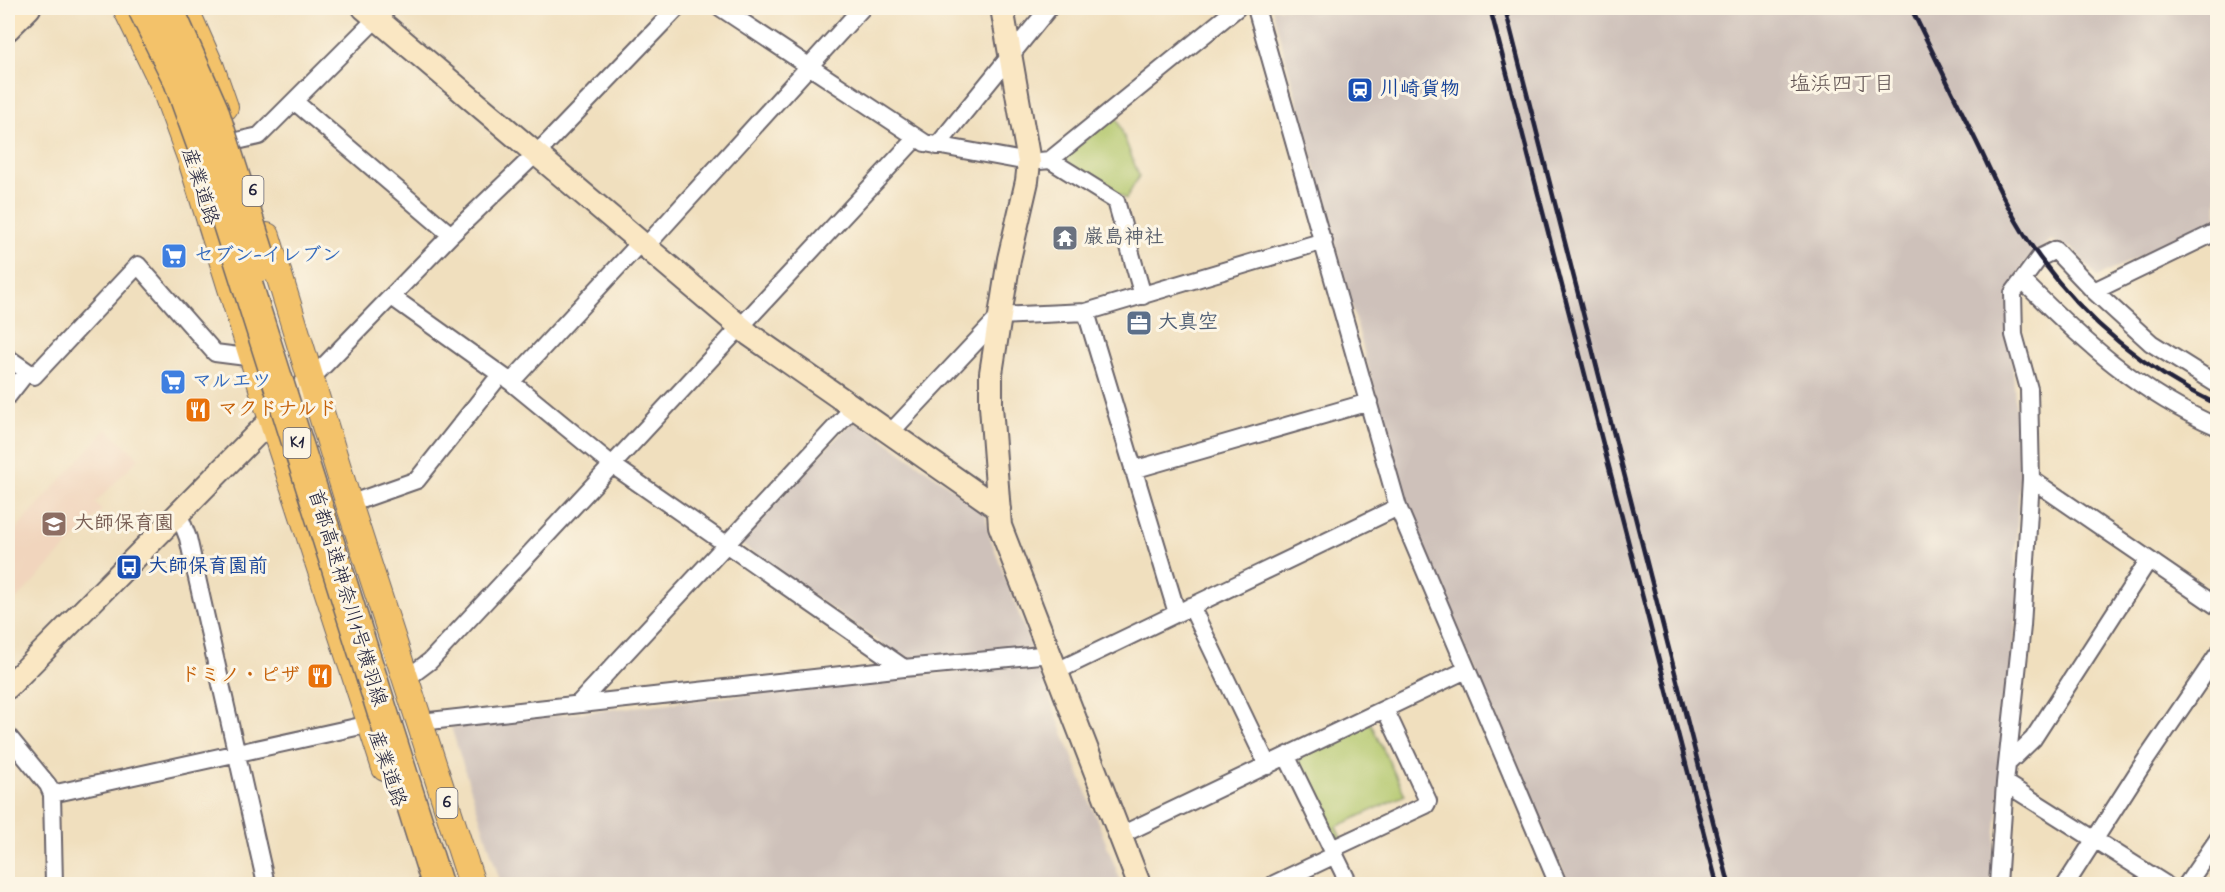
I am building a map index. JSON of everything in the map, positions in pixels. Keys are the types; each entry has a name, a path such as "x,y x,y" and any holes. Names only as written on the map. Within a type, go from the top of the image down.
{"highway":[{"name":"首都高速神奈川1号横羽線","path":"143,8 179,81 210,167 437,885"},
{"name":"首都高速神奈川1号横羽線","path":"168,8 198,71 229,156 457,885"}],"main road":[{"name":"産業道路","path":"126,8 163,84 191,160 370,724 426,885"},
{"name":"6","path":"185,8 211,67 237,141 349,504 472,885"}],"street":[{"path":"8,29 29,8"},
{"path":"8,687 676,8"},
{"path":"721,8 811,65 916,138 937,146 1040,161 1116,201 1143,296"},
{"path":"349,504 417,480 505,378 642,245 862,8"},
{"path":"1002,8 1010,55 1040,161 1000,316 990,389 1000,526 1139,885"},
{"path":"937,146 1048,8"},
{"path":"1040,161 1238,8"},
{"path":"1256,8 1398,507 1558,885"},
{"path":"237,141 259,136 376,11 642,245 741,327 999,509"},
{"path":"294,101 451,235"},
{"path":"406,678 430,661 916,138"},
{"path":"2094,291 2217,231"},
{"path":"891,432 1000,316 1086,312 1324,241"},
{"path":"1998,885 2005,783 2022,626 2031,479 2029,389 2014,334 2013,293 2024,282 2039,258 2055,250 2094,291 2151,343 2217,385"},
{"path":"8,358 26,373 34,376 138,265 215,353 254,358"},
{"path":"2024,282 2077,335 2122,372 2154,395 2217,427"},
{"path":"392,297 505,378 611,464 904,668"},
{"path":"1086,312 1133,470 1184,610 1268,766"},
{"path":"8,396 26,373"},
{"path":"1133,470 1369,402"},
{"path":"578,704 854,406"},
{"path":"2031,479 2217,607"},
{"path":"52,794 237,756 370,724 421,722 904,668 1054,663 1184,610 1398,507"},
{"path":"178,512 188,538 266,885"},
{"path":"2007,764 2033,739 2148,561"},
{"path":"2067,885 2217,654"},
{"path":"1119,836 1466,670"},
{"path":"1274,885 1426,805 1428,801 1385,709"},
{"path":"8,736 48,785 52,794 54,885"},
{"path":"1287,757 1349,885"},
{"path":"2005,783 2165,885"},
{"path":"2187,885 2217,839"}],"shaded area":[{"path":"1272,8 2217,8 2217,220 2097,277 2071,247 2068,249 2051,240 2025,264 2008,295 2020,474 2015,567 2021,569 1991,884 1569,884 1409,520"},
{"path":"851,423 860,423 985,511 989,534 1032,649 907,662 742,545 740,538"},
{"name":"大師保育園","path":"107,429 139,458 95,503 102,510 8,608 8,538"},
{"path":"1036,663 1122,884 501,884 451,727"}],"green space":[{"path":"1116,116 1139,176 1126,199 1064,164 1062,158"},
{"path":"1370,722 1405,795 1336,827 1341,838 1337,840 1332,837 1297,766 1302,754"}],"railway":[{"path":"1490,8 1717,884"},
{"path":"1505,8 1729,884"},
{"path":"1911,8 2001,192 2023,233 2040,258 2077,303 2120,342 2167,377 2218,405"}],"place":[{"name":"川崎貨物","path":"1360,90"},
{"name":"巌島神社","path":"1065,238"},
{"name":"セブン-イレブン","path":"174,256"},
{"name":"大真空","path":"1139,323"},
{"name":"マルエツ","path":"173,382"},
{"name":"マクドナルド","path":"198,410"},
{"name":"大師保育園","path":"54,524"},
{"name":"大師保育園前","path":"129,567"},
{"name":"ドミノ・ピザ","path":"320,676"}],"district":[{"name":"塩浜四丁目","path":"1842,85"}]}
